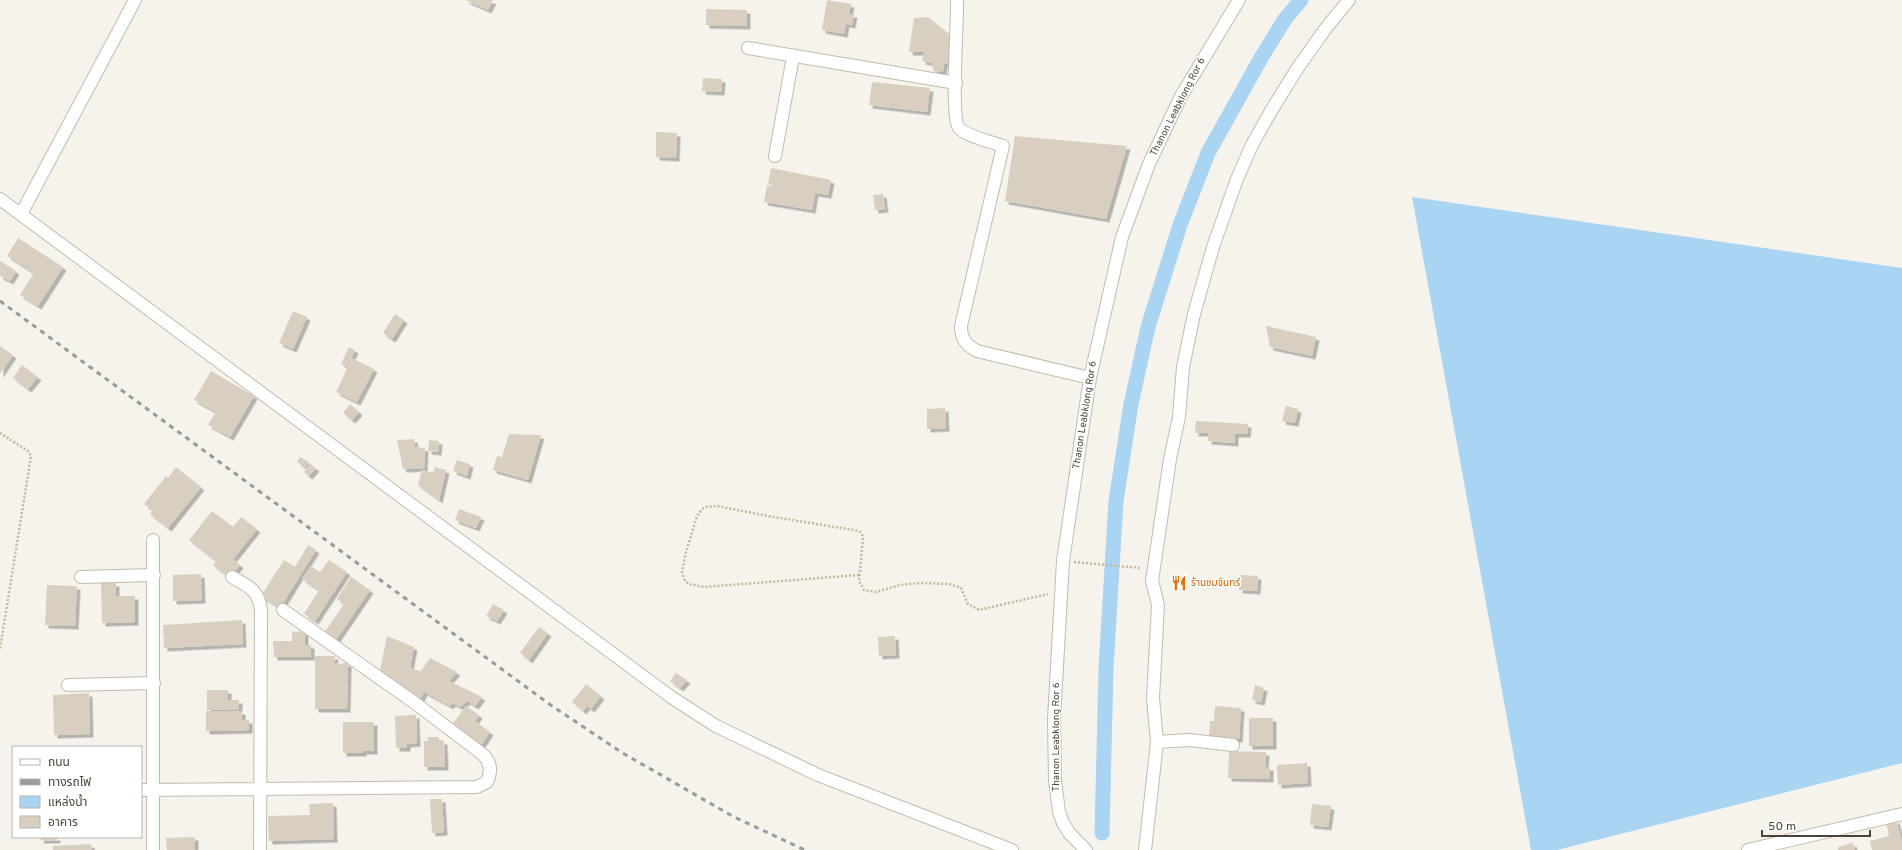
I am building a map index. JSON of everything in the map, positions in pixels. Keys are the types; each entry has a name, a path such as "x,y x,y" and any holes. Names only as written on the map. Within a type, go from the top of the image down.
{"street":[{"path":"21,214 135,0"},
{"path":"957,0 955,119 959,128 968,134 1003,146 961,326 961,336 964,342 977,351 1090,378"},
{"name":"Thanon Leabklong Ror 6","path":"1077,848 1059,812 1055,780 1054,719 1063,561 1090,378 1122,237 1149,164 1185,90 1239,0"},
{"path":"1146,850 1158,742 1153,698 1158,605 1152,581 1170,459 1179,417 1183,367 1194,314 1213,247 1237,179 1252,145 1271,110 1297,70 1326,28 1349,0"},
{"path":"748,48 956,82"},
{"path":"774,156 793,56"},
{"path":"0,199 672,697 716,726 818,775 1012,850"},
{"path":"153,540 153,850"},
{"path":"81,577 154,575"},
{"path":"232,578 253,589 258,597 261,610 260,850"},
{"path":"142,790 477,787 487,782 490,772 489,762 481,753 415,703 282,610"},
{"path":"68,685 154,683"},
{"path":"1158,742 1189,740 1233,745"},
{"path":"1748,850 1902,814"}],"path":[{"path":"0,433 29,452 31,459 0,649"},
{"path":"859,575 704,587 689,584 685,581 682,572 687,547 699,512 706,507 717,506 768,516 859,530 863,539 859,575 862,589 871,592 911,584 940,584 958,586 961,588 968,604 979,610 1042,595 1061,594"},
{"path":"1063,561 1125,567"}],"water":[{"path":"1412,197 1902,268 1902,763 1557,850 1531,850"}],"building":[{"path":"465,0 493,0 488,10"},
{"path":"827,0 851,4 849,14 854,14 852,25 846,24 844,34 822,30"},
{"path":"706,9 747,10 747,26 706,25"},
{"path":"928,17 953,37 952,64 944,63 943,71 934,72 932,63 922,61 924,52 909,52 914,18"},
{"path":"703,78 722,79 721,92 702,91"},
{"path":"872,82 930,88 927,112 869,105"},
{"path":"656,132 677,133 676,158 656,157"},
{"path":"1015,136 1127,146 1106,219 1005,201"},
{"path":"771,168 831,180 828,195 815,193 812,210 764,202 767,185 795,190 768,184"},
{"path":"883,194 885,209 875,210 873,195"},
{"path":"18,238 63,267 38,306 20,295 34,273 7,256"},
{"path":"0,261 16,271 10,281 0,276"},
{"path":"293,311 307,317 293,349 279,343"},
{"path":"395,314 404,320 392,339 383,333"},
{"path":"1266,326 1316,337 1312,356 1270,347"},
{"path":"0,346 13,355 0,374"},
{"path":"349,347 355,350 347,367 341,364"},
{"path":"352,358 374,369 357,402 336,392"},
{"path":"22,365 38,377 28,389 13,378"},
{"path":"211,371 254,396 230,437 208,425 216,412 194,400"},
{"path":"350,404 359,412 352,420 343,413"},
{"path":"1286,406 1298,409 1295,423 1282,421"},
{"path":"945,408 946,428 927,429 927,409"},
{"path":"1196,421 1248,424 1247,434 1235,434 1235,443 1208,441 1208,433 1195,433"},
{"path":"509,434 541,435 528,480 493,470 497,456 502,457"},
{"path":"414,439 415,447 425,448 424,468 403,469 397,440"},
{"path":"429,440 439,441 438,452 428,451"},
{"path":"300,457 309,462 305,467 297,462"},
{"path":"457,460 470,464 467,476 453,471"},
{"path":"310,464 316,468 309,476 304,472"},
{"path":"176,467 201,487 168,528 150,514 153,510 144,504 166,476 168,478"},
{"path":"435,467 446,470 439,500 418,485 422,470 433,473"},
{"path":"459,509 481,517 476,528 455,520"},
{"path":"212,511 233,527 241,517 257,529 233,559 240,565 234,572 231,569 226,575 213,565 216,561 189,540"},
{"path":"308,545 316,550 280,608 261,596 284,560 295,567"},
{"path":"329,560 347,572 315,621 304,614 319,590 302,579 311,566 320,572"},
{"path":"201,574 202,600 173,601 173,575"},
{"path":"1240,575 1258,576 1257,591 1239,590"},
{"path":"351,577 370,590 336,640 324,633 344,604 337,599"},
{"path":"101,583 116,583 116,596 135,596 135,622 102,623"},
{"path":"47,585 77,586 75,626 45,625"},
{"path":"493,604 504,610 497,621 486,616"},
{"path":"242,620 243,644 164,648 163,625"},
{"path":"539,627 548,633 529,660 520,653"},
{"path":"305,631 305,645 311,645 311,657 274,657 273,641 292,641 292,632"},
{"path":"387,636 414,647 410,668 421,671 430,658 457,672 449,681 482,697 475,706 467,701 461,707 452,703 450,706 424,692 419,702 379,675"},
{"path":"895,636 896,655 879,656 878,637"},
{"path":"315,656 335,656 334,664 348,663 347,709 315,709"},
{"path":"676,673 687,680 680,688 670,681"},
{"path":"586,684 601,696 591,709 587,706 583,711 572,702"},
{"path":"1255,685 1264,688 1261,702 1252,700"},
{"path":"207,690 228,690 228,700 239,700 239,709 207,710"},
{"path":"89,693 90,734 54,735 53,695"},
{"path":"466,706 479,715 475,721 490,732 480,747 451,726"},
{"path":"1215,706 1241,708 1239,739 1209,738 1210,721 1214,721"},
{"path":"206,711 242,711 242,720 249,720 249,730 206,731"},
{"path":"416,715 417,743 407,744 407,748 396,748 395,716"},
{"path":"1249,718 1273,718 1273,746 1249,746"},
{"path":"343,722 374,722 374,751 363,751 363,753 343,753"},
{"path":"428,737 439,737 439,741 444,741 445,767 424,767 424,741 428,741"},
{"path":"1229,751 1266,752 1265,767 1270,767 1270,779 1228,778"},
{"path":"1307,763 1308,783 1278,785 1277,765"},
{"path":"430,799 442,799 444,832 432,833"},
{"path":"333,803 334,839 269,841 268,816 310,815 309,804"},
{"path":"1312,804 1331,806 1328,827 1310,825"},
{"path":"1896,820 1902,841 1902,850 1872,850 1870,841 1889,836 1886,822"},
{"path":"195,837 195,850 167,850 166,838"},
{"path":"40,838 57,838 57,840 41,840"},
{"path":"1853,843 1855,850 1838,850 1838,847"},
{"path":"91,844 92,850 53,850 53,846"}],"waterway":[{"path":"1102,833 1106,668 1116,501 1131,404 1148,327 1180,225 1208,153 1261,58 1285,19 1301,0"}],"railway":[{"path":"0,301 552,706 621,752 734,817 805,850"}],"place":[{"name":"ร้านชมจันทร์","path":"1179,583"}]}
